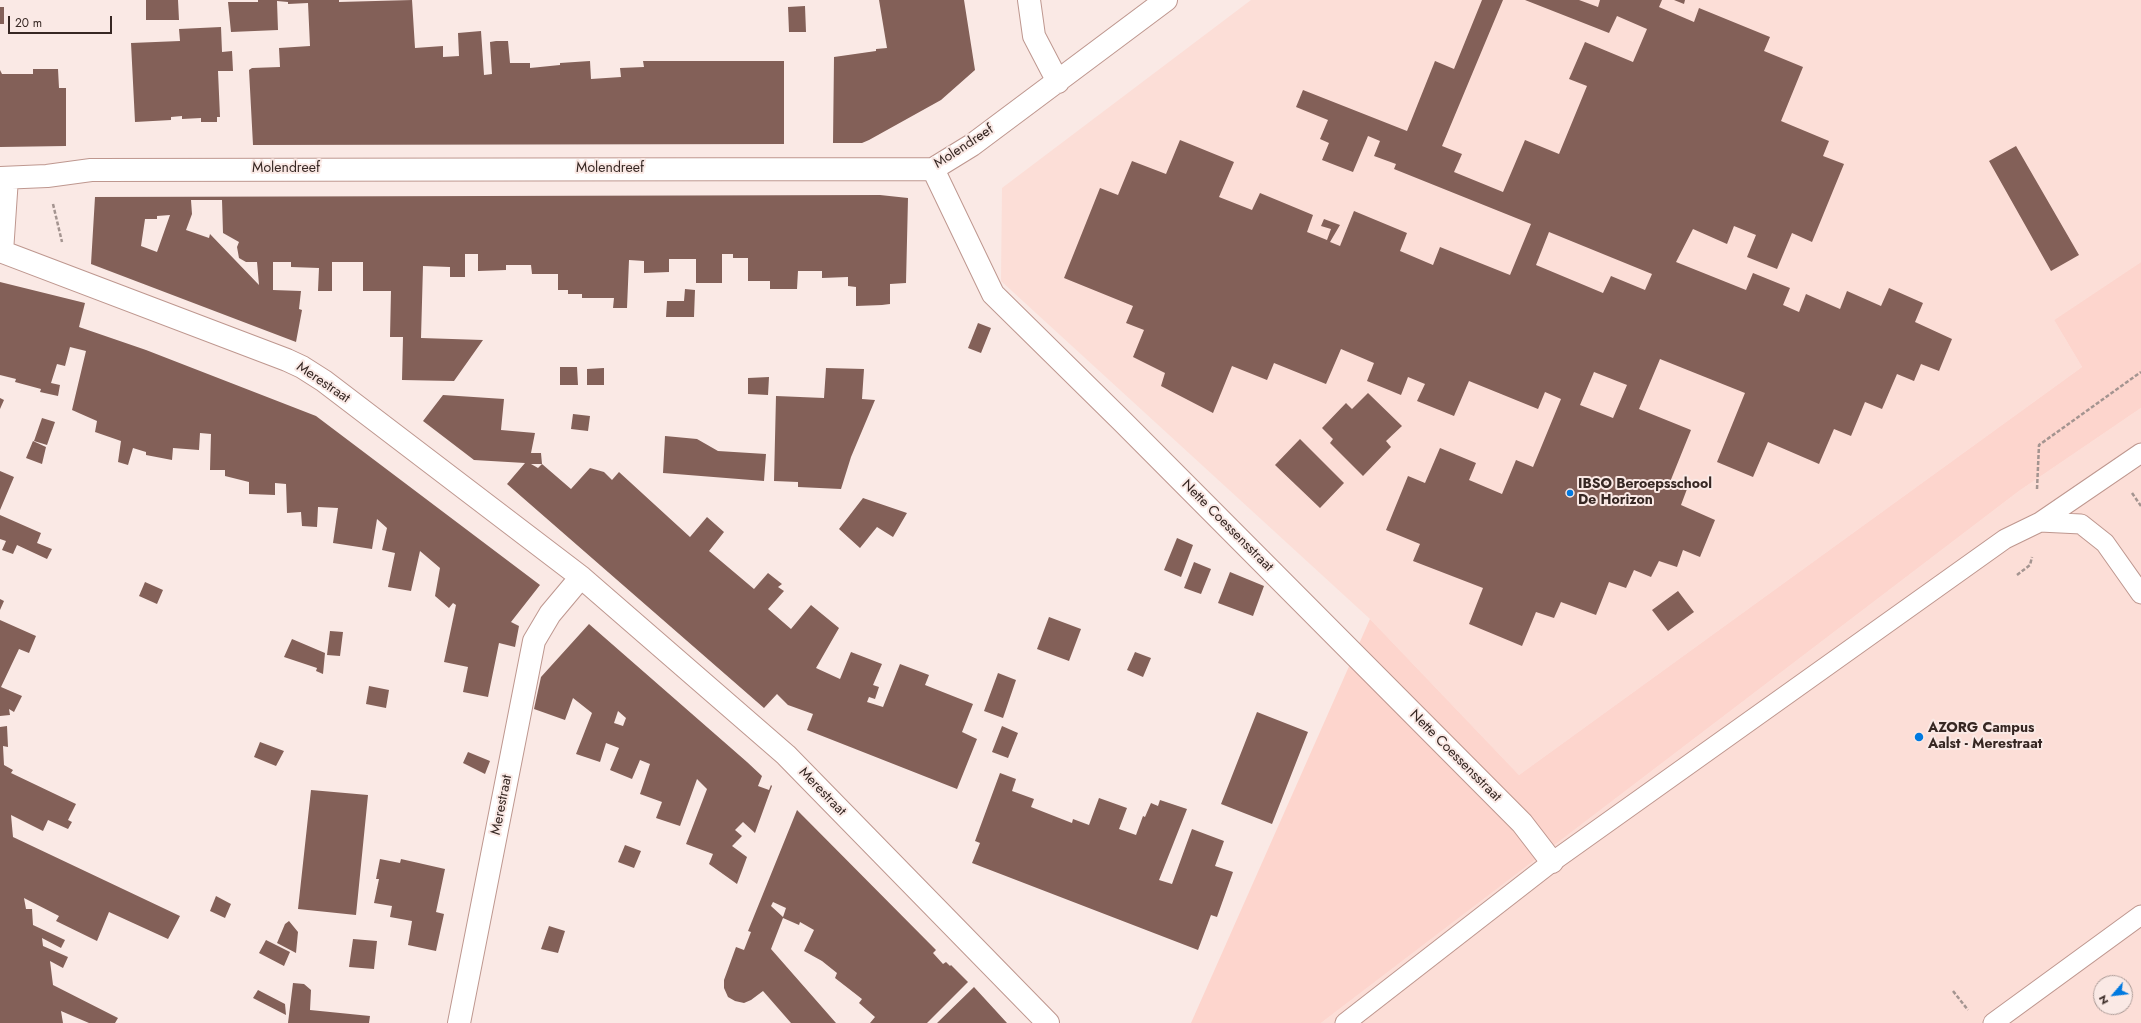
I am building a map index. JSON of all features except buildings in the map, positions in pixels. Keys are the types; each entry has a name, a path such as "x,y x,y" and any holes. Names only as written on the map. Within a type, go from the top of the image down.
{"street":[{"path":"1028,0 1034,36 1058,82"},
{"name":"Molendreef","path":"4,178 47,176 91,170 933,169 972,145 1166,0"},
{"name":"Nette Coessensstraat","path":"933,169 993,294 1123,422 1522,824 1552,862"},
{"name":"Merestraat","path":"4,178 1,252 71,277 302,367 324,381 581,576 786,755 1048,1023"},
{"name":"Merestraat","path":"459,1023 534,641 550,614 581,576"}],"lane":[{"path":"1345,1023 1552,862 2005,539 2040,522 2141,453"},
{"path":"2040,522 2081,524 2105,543 2141,594"},
{"path":"1993,1023 2141,915"}],"path":[{"path":"47,176 57,226 71,277"},
{"path":"2040,522 2036,482 2039,445 2141,372"},
{"path":"1953,991 1970,1012"}],"shaded area":[{"name":"IBSO Beroepsschool De Horizon","path":"1251,0 2141,0 2141,262 2054,320 2082,367 1519,775 1370,619 1001,281 1002,188"},
{"path":"2141,262 2141,408 2019,491 1321,1023 1191,1023 1370,619 1519,775 2082,367 2054,320"},
{"name":"AZORG Campus Aalst - Merestraat","path":"2141,408 2141,1023 1321,1023 2019,491"}],"place":[{"name":"IBSO Beroepsschool De Horizon","path":"1570,493"},
{"name":"AZORG Campus Aalst - Merestraat","path":"1919,737"}]}
